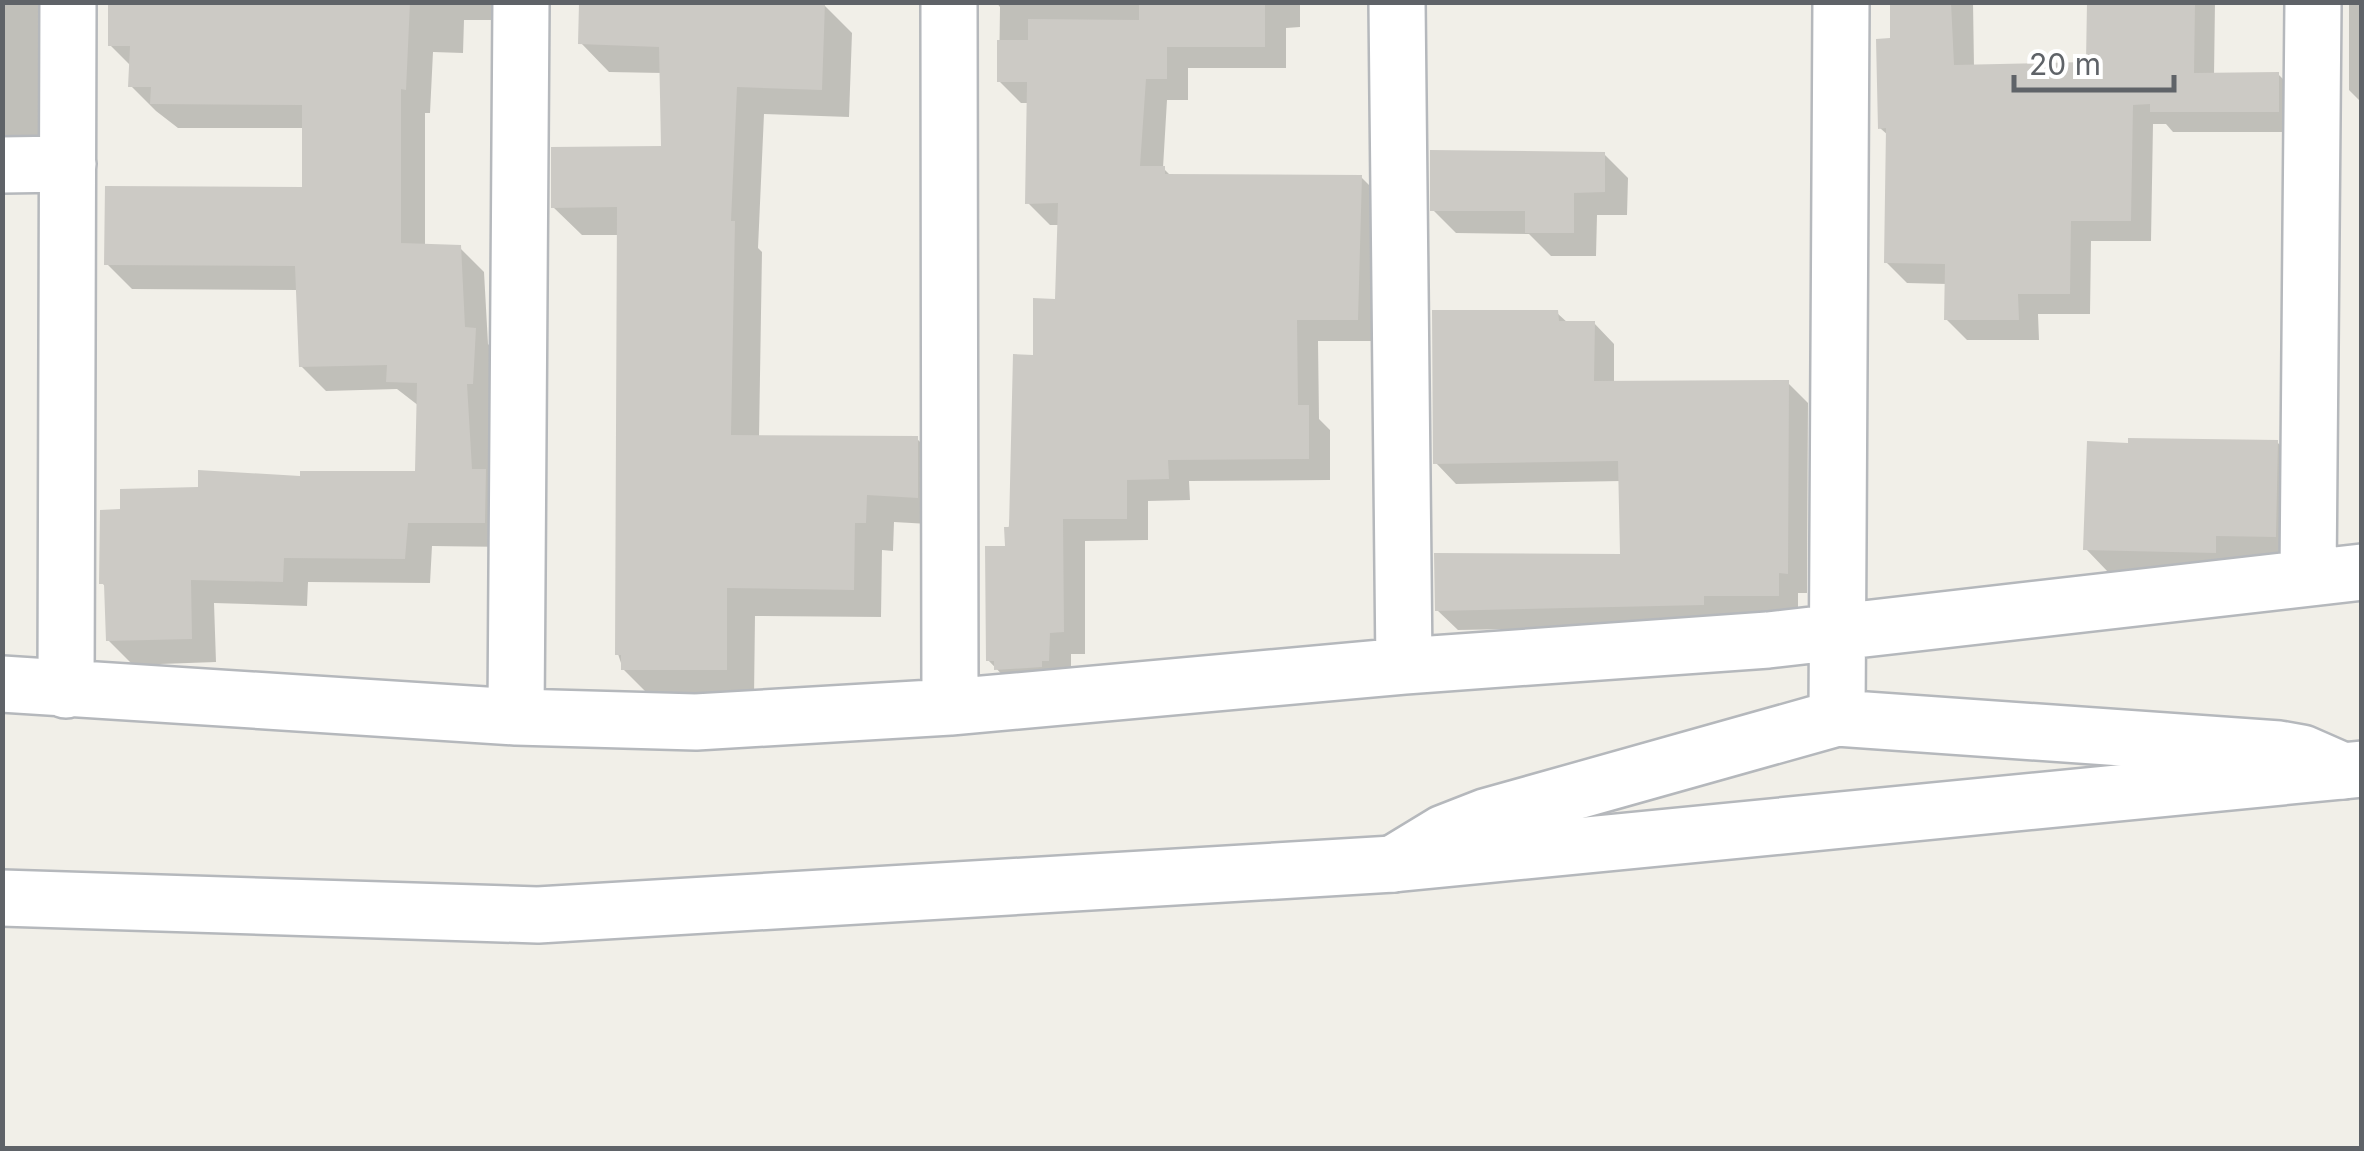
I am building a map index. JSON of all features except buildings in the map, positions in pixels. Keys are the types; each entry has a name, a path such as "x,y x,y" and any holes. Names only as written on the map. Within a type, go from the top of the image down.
{"street":[{"path":"66,690 68,2"},
{"path":"516,717 521,2"},
{"path":"949,2 950,708"},
{"path":"1397,2 1404,666"},
{"path":"1837,718 1840,2"},
{"path":"2308,578 2313,2"},
{"path":"2,165 68,164"},
{"path":"2,684 516,717 696,722 950,708 1404,666 1768,640 2362,572"},
{"path":"1393,864 1444,833 1485,817 1837,718 2279,749 2352,770"},
{"path":"13,888 538,915 1393,864 2352,770"}]}
